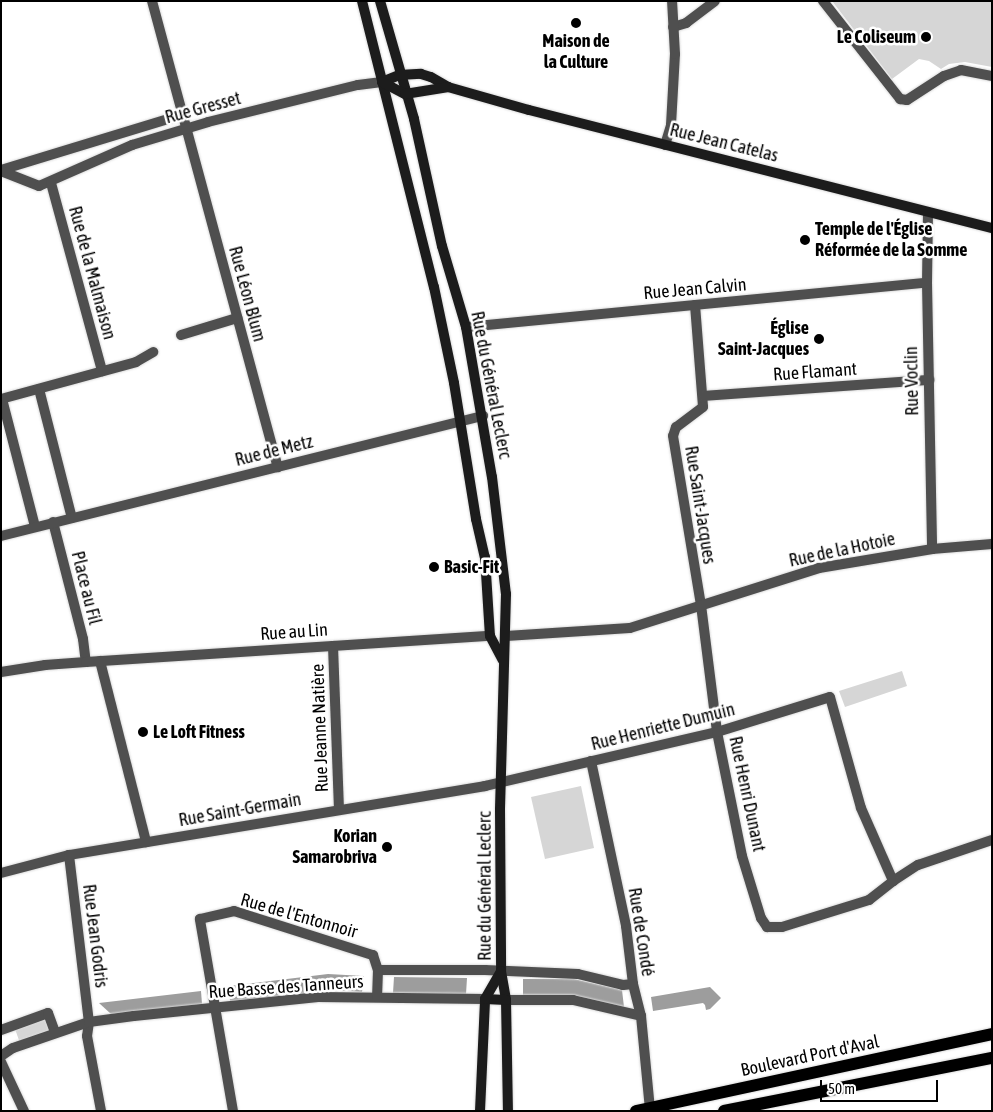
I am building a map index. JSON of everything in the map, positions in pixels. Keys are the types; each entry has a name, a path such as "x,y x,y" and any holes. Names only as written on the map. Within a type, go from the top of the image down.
{"main road":[{"name":"Rue du Général Leclerc","path":"362,1 434,287 456,389 484,557 490,636 504,661"},
{"name":"Rue du Général Leclerc","path":"380,1 405,94 414,119 442,246 466,327 483,416 506,594 501,782 501,972 506,1000 508,1111"},
{"path":"382,82 400,75 421,74 448,87"},
{"path":"382,82 405,94 448,87"},
{"name":"Rue Jean Catelas","path":"448,87 665,145 992,228"},
{"path":"490,636 506,636"},
{"path":"480,1111 485,998 501,972"},
{"path":"485,998 506,1000"},
{"name":"Boulevard Port d'Aval","path":"636,1111 992,1034"},
{"name":"Boulevard Port d'Aval","path":"724,1111 992,1058"}],"street":[{"name":"Rue Léon Blum","path":"152,1 278,467"},
{"path":"665,145 671,125 675,54 672,1"},
{"path":"673,27 686,24 715,1"},
{"path":"823,1 900,99 907,100 944,76 961,70 992,76"},
{"name":"Rue Gresset","path":"1,170 40,186 51,183 132,145 187,128 347,87 382,82"},
{"name":"Rue Gresset","path":"1,170 184,114"},
{"name":"Rue de la Malmaison","path":"51,183 102,371"},
{"name":"Rue Voclin","path":"928,212 928,380 932,549"},
{"name":"Rue Jean Calvin","path":"466,327 927,283"},
{"path":"695,305 704,396"},
{"path":"181,335 237,318"},
{"path":"35,527 2,399 136,362 153,352"},
{"name":"Rue Flamant","path":"704,396 928,380"},
{"path":"39,389 72,518"},
{"name":"Rue Saint-Jacques","path":"701,605 672,436 676,427 703,407 704,396"},
{"name":"Rue de Metz","path":"1,536 483,416"},
{"name":"Place au Fil","path":"53,522 83,639 86,662"},
{"name":"Rue de la Hotoie","path":"506,636 630,628 819,568 932,549 992,544"},
{"name":"Rue Henri Dunant","path":"701,605 717,732 742,856 761,918 768,927 782,927 869,900 893,881"},
{"name":"Rue au Lin","path":"1,672 45,665 490,636"},
{"name":"Rue Jeanne Natière","path":"333,646 339,809"},
{"path":"100,661 146,842"},
{"name":"Rue Henriette Dumuin","path":"486,786 717,732 830,696 861,808 893,881"},
{"name":"Rue de Condé","path":"591,761 626,926 633,984 642,1019 650,1109"},
{"name":"Rue Saint-Germain","path":"1,874 69,855 486,786"},
{"path":"893,881 918,865 992,840"},
{"name":"Rue Jean Godris","path":"69,855 89,1022 87,1036 101,1111"},
{"name":"Rue de l'Entonnoir","path":"216,1007 200,919 234,912 372,956 378,970"},
{"path":"377,997 378,970"},
{"name":"Rue Basse des Tanneurs","path":"378,970 485,970 578,974 623,984 633,984"},
{"name":"Rue Basse des Tanneurs","path":"1,1056 13,1048 55,1032 89,1022 318,997 485,998"},
{"path":"506,1000 573,1000 642,1019"},
{"path":"216,1007 233,1111"},
{"path":"1,1030 48,1013 55,1032"},
{"path":"1,1062 24,1111"}],"shaded area":[{"name":"Le Coliseum","path":"832,1 992,1 992,67 965,62 949,64 941,69 929,61 919,59 892,79"},
{"path":"902,671 907,686 845,707 839,691"},
{"path":"581,786 594,848 545,859 531,797"},
{"path":"328,974 364,976 362,992 333,990 230,1001 229,986"},
{"path":"394,977 467,978 466,994 393,993"},
{"path":"523,979 574,979 622,990 624,1007 573,995 523,995"},
{"path":"710,987 721,998 710,1009 706,1010 703,1003 653,1011 651,997"},
{"path":"201,991 202,1004 111,1014 99,1003"},
{"path":"46,1017 51,1030 20,1043 15,1029"}],"place":[{"name":"Maison de la Culture","path":"576,23"},
{"name":"Le Coliseum","path":"926,37"},
{"name":"Temple de l'Église Réformée de la Somme","path":"805,240"},
{"name":"Église Saint-Jacques","path":"819,339"},
{"name":"Basic-Fit","path":"434,567"},
{"name":"Le Loft Fitness","path":"143,732"},
{"name":"Korian Samarobriva","path":"387,847"}]}
